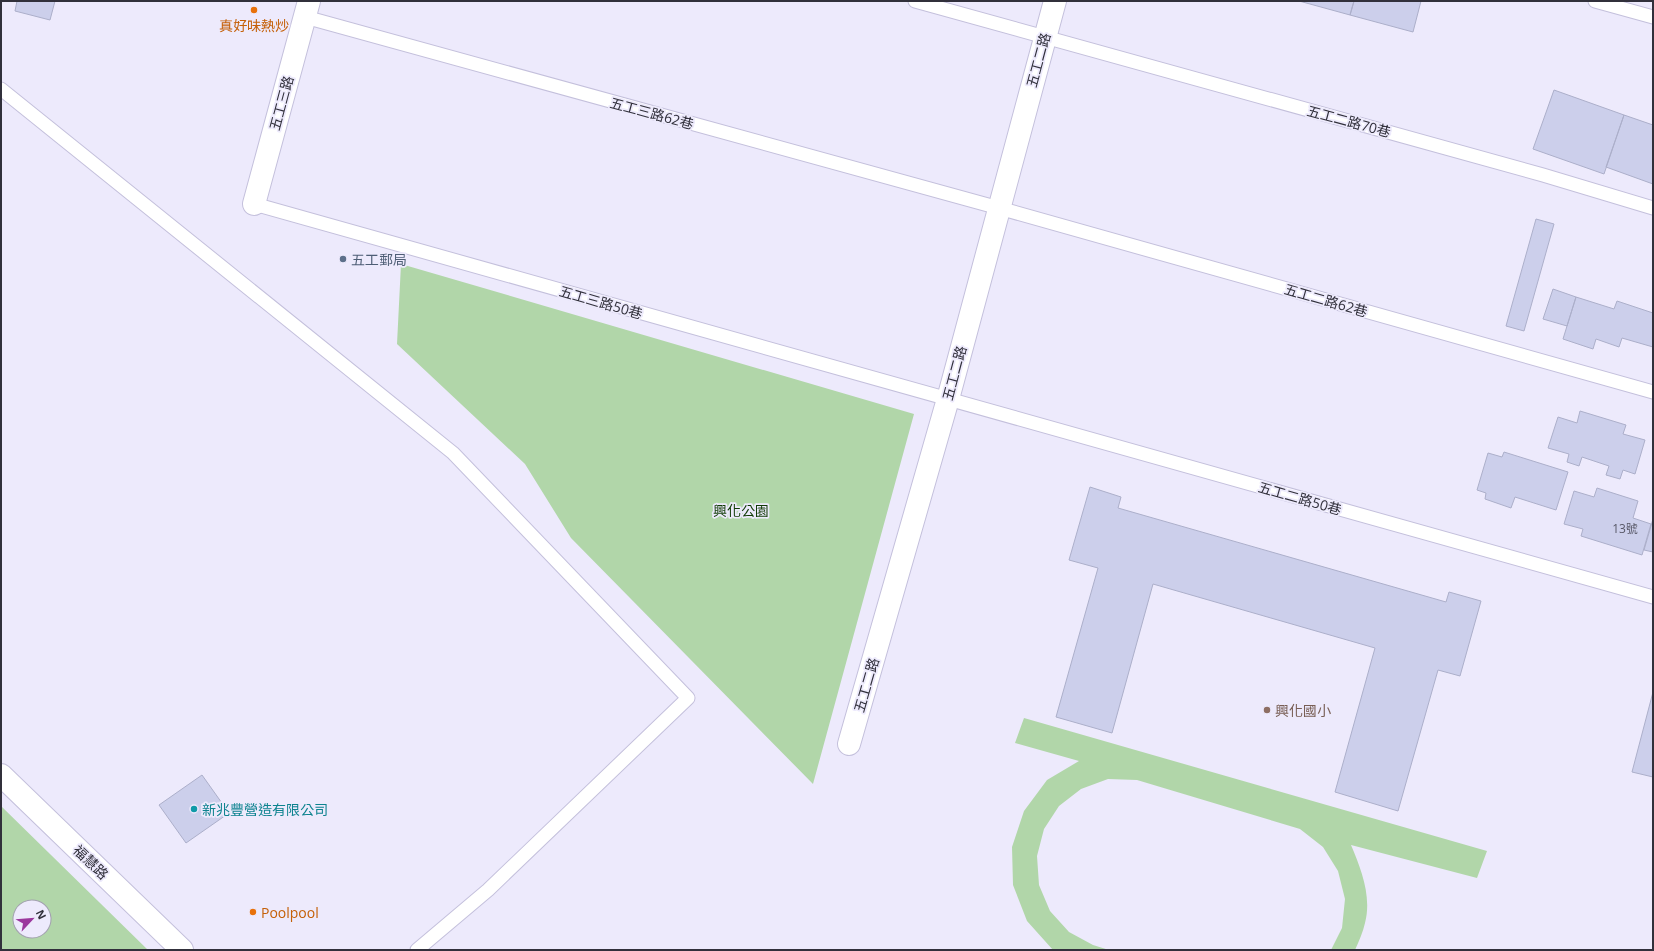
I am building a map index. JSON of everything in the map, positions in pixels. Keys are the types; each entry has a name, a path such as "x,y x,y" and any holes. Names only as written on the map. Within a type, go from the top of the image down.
{"street":[{"name":"五工二路","path":"849,744 948,399 1044,37 1055,1"},
{"name":"五工三路","path":"254,204 307,9"},
{"name":"福慧路","path":"1,775 182,950"}],"lane":[{"name":"五工二路70巷","path":"915,1 1528,171 1653,208"},
{"path":"1595,1 1653,17"},
{"name":"五工三路62巷","path":"307,9 999,208"},
{"path":"1,89 452,453 688,698 488,890 417,950"},
{"name":"五工三路50巷","path":"254,204 948,399"},
{"name":"五工二路62巷","path":"999,208 1653,392"},
{"name":"五工二路50巷","path":"948,399 1653,597"}],"green space":[{"name":"興化公園","path":"401,264 914,414 813,784 571,538 525,464 397,344"},
{"path":"1024,718 1487,851 1477,878 1351,845 1362,873 1366,893 1367,913 1362,933 1355,950 1331,950 1342,928 1345,899 1338,871 1323,847 1300,829 1137,780 1108,779 1081,789 1059,806 1044,829 1037,856 1039,885 1050,911 1069,932 1093,945 1109,950 1053,950 1027,921 1013,885 1012,847 1024,811 1047,780 1079,761 1015,743"},
{"path":"1,806 148,950 1,950"}],"building":[{"path":"17,1 55,1 50,20 15,11"},
{"path":"1299,1 1354,1 1350,15"},
{"path":"1354,1 1421,1 1413,32 1350,15"},
{"path":"1554,90 1624,115 1604,174 1533,149"},
{"path":"1624,115 1653,125 1653,184 1606,167"},
{"path":"1536,219 1554,224 1524,331 1506,326"},
{"path":"1553,289 1576,297 1567,326 1543,319"},
{"path":"1576,297 1614,309 1617,301 1653,313 1653,347 1622,338 1619,347 1596,339 1593,349 1563,339"},
{"path":"1580,411 1626,425 1623,434 1645,440 1635,474 1623,470 1620,479 1606,475 1609,466 1582,457 1579,466 1567,462 1569,454 1548,448 1558,417 1577,423"},
{"path":"1504,452 1568,472 1556,510 1515,497 1511,508 1485,499 1486,493 1477,490 1488,453 1502,457"},
{"path":"1090,487 1121,497 1118,508 1446,602 1449,592 1481,601 1460,676 1438,670 1398,811 1335,792 1375,648 1153,584 1112,733 1056,717 1098,568 1069,560"},
{"path":"1597,488 1638,501 1633,518 1651,524 1642,555 1581,536 1583,529 1564,524 1574,491 1594,497"},
{"path":"1653,519 1653,552 1644,550"},
{"path":"1653,692 1653,777 1632,772"},
{"name":"新兆豐營造有限公司","path":"202,775 229,813 186,843 159,805"}],"place":[{"name":"真好味熱炒","path":"254,10"},
{"name":"五工郵局","path":"343,259"},
{"name":"興化國小","path":"1267,710"},
{"name":"新兆豐營造有限公司","path":"194,809"},
{"name":"Poolpool","path":"253,912"}]}
